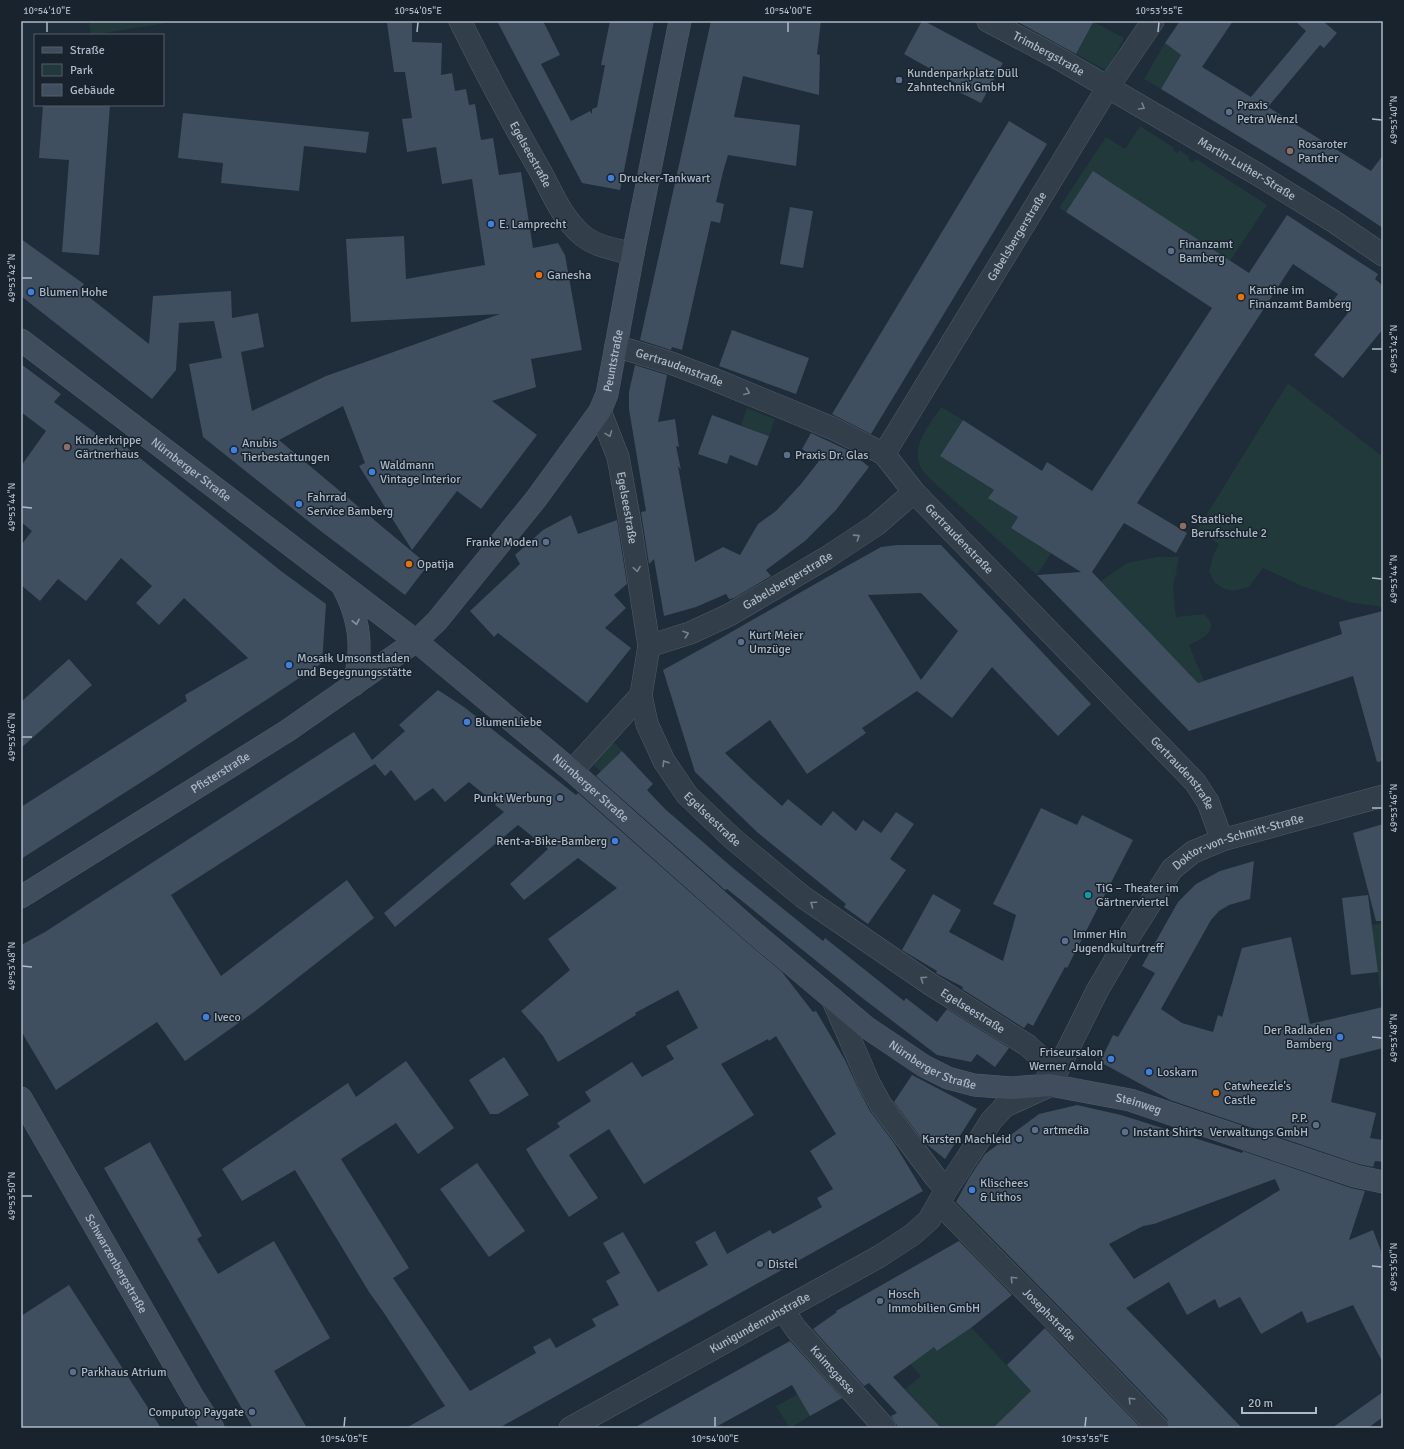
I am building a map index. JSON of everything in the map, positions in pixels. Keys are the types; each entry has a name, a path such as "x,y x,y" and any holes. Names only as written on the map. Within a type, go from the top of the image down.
{"street":[{"name":"Egelseestraße","path":"460,21 509,118 559,205 573,226 583,236 597,244 633,254"},
{"name":"Peuntstraße","path":"416,641 437,621 536,499 600,411 607,394 633,254 680,21"},
{"name":"Trimbergstraße","path":"988,21 1108,87"},
{"name":"Gabelsbergerstraße","path":"884,454 1108,87 1153,21"},
{"name":"Martin-Luther-Straße","path":"1108,87 1290,194 1382,251"},
{"name":"Nürnberger Straße","path":"21,340 416,641 572,770 752,930 866,1027 924,1066 948,1078 974,1085 1011,1088 1050,1086"},
{"name":"Gertraudenstraße","path":"616,346 671,363 713,379 832,428 884,454 914,492 1195,782 1208,802 1222,840"},
{"name":"Egelseestraße","path":"600,411 618,457 649,646 641,695 647,724 664,761 687,795 732,838 803,897 930,984 1027,1045 1047,1063 1050,1086"},
{"name":"Gabelsbergerstraße","path":"649,646 690,633 748,604 826,558 876,525 914,492"},
{"name":"Nürnberger Straße","path":"343,586 351,602 357,623 359,650 354,685"},
{"name":"Pfisterstraße","path":"21,897 287,731 416,641"},
{"path":"572,770 641,695"},
{"name":"Doktor-von-Schmitt-Straße","path":"1050,1086 1097,991 1125,943 1172,869 1193,852 1222,840 1383,796"},
{"name":"Nürnberger Straße","path":"832,998 880,1105 936,1178 942,1196"},
{"path":"942,1196 991,1121 1005,1106 1050,1086"},
{"name":"Steinweg","path":"1050,1086 1130,1100 1355,1176 1383,1182"},
{"name":"Schwarzenbergstraße","path":"21,1098 213,1428"},
{"name":"Kunigundenruhstraße","path":"570,1428 880,1256 912,1235 929,1220 942,1196"},
{"name":"Josephstraße","path":"942,1196 1073,1339 1158,1428"},
{"name":"Kaimsgasse","path":"783,1310 796,1329 885,1428"}],"green space":[{"path":"89,21 180,21 97,34 91,34"},
{"path":"1094,22 1124,38 1107,71 1076,54"},
{"path":"1165,43 1181,55 1161,89 1144,79"},
{"path":"1140,126 1174,148 1173,150 1177,153 1180,150 1193,162 1196,159 1267,205 1230,261 1093,172 1066,212 1059,208 1106,137 1125,149"},
{"path":"1288,383 1383,457 1383,607 1353,603 1302,586 1263,568 1249,587 1235,591 1224,589 1214,582 1209,571 1213,556 1219,544 1197,530"},
{"path":"941,407 963,420 940,456 994,490 989,498 1018,517 1011,528 1042,548 1065,532 1037,575 929,478 921,468 918,460 920,444 927,428"},
{"path":"747,408 775,419 769,436 741,425"},
{"path":"1158,557 1179,557 1173,588 1176,617 1204,614 1211,625 1211,629 1204,637 1189,645 1204,681 1198,683 1101,581 1127,563"},
{"path":"615,743 622,751 601,772 593,764 608,746"},
{"path":"1383,923 1383,991 1380,991 1372,925"},
{"path":"971,1327 1031,1391 998,1428 927,1428 934,1421 905,1389 921,1376 910,1364 924,1333 938,1351"},
{"path":"798,1394 810,1416 790,1428 776,1406"}],"building":[{"path":"497,21 543,21 560,55 541,64 571,121 590,111 592,114 592,109 597,107 605,65 601,65 610,21 654,21 620,190 582,183"},
{"path":"711,21 821,21 817,54 820,55 819,95 743,76 734,117 800,125 796,166 728,155 716,202 724,204 720,223 711,221 682,350 672,347 671,350 640,340"},
{"path":"922,21 1003,63 981,103 957,91 959,85 904,54"},
{"path":"1016,21 1094,21 1076,54"},
{"path":"1180,21 1233,21 1202,67 1251,97 1306,31 1295,21 1323,21 1337,33 1324,48 1320,45 1268,107 1371,171 1383,155 1383,228 1304,176 1161,89 1181,55 1165,43"},
{"path":"387,23 412,23 412,42 442,43 441,75 452,73 455,91 466,89 469,105 475,104 481,140 493,138 499,175 521,172 533,248 558,243 565,255 582,350 531,359 536,387 492,401 537,435 481,509 457,491 412,550 359,466 365,463 343,406 279,440 428,565 405,595 318,529 203,437 189,364 222,358 214,321 179,323 176,370 152,399 21,296 21,239 84,284 80,290 149,344 153,296 231,291 232,318 258,313 264,347 241,352 252,411 326,376 500,314 351,322 346,239 404,236 406,279 485,265 472,179 442,184 436,147 407,152 402,119 412,118 405,72 394,72"},
{"path":"43,106 110,106 99,255 62,252 69,160 39,158"},
{"path":"183,113 369,132 366,153 304,146 299,191 221,183 223,163 178,158"},
{"path":"1009,121 1047,144 871,434 832,414"},
{"path":"1093,171 1249,273 1287,215 1378,274 1375,279 1383,286 1383,329 1343,378 1314,355 1348,313 1332,302 1338,294 1293,264 1137,503 1187,533 1176,553 1124,523 1092,572 1198,683 1342,634 1339,622 1383,611 1383,761 1377,762 1353,676 1189,731 1037,575 1081,572 1011,528 1018,517 988,498 994,490 940,456 963,420 1042,471 1047,462 1092,491 1212,308 1066,212"},
{"path":"790,207 813,211 803,268 780,264"},
{"path":"732,330 809,358 796,394 719,366"},
{"path":"21,364 61,394 54,402 105,440 110,434 281,571 326,604 322,663 154,774 21,859 21,807 187,701 185,695 248,658 184,598 159,625 136,603 152,586 121,558 86,601 58,579 40,601 21,585 21,545 32,531 21,522 21,466 46,431 21,412"},
{"path":"635,365 667,375 658,422 675,419 679,447 676,446 681,470 678,466 695,562 723,547 740,555 758,524 776,511 801,484 819,461 802,449 811,433 858,455 857,457 869,467 836,510 805,541 766,570 771,576 734,598 729,599 726,594 696,607 664,616 654,559 649,564 641,512 646,511 629,409 629,392"},
{"path":"712,415 769,436 757,466 730,455 727,464 698,454"},
{"path":"571,515 578,534 617,520 627,584 614,595 626,608 605,628 631,648 587,703 498,633 494,637 470,611 520,564 515,555 543,530"},
{"path":"897,545 941,545 1091,704 1058,736 992,667 952,718 917,691 862,728 866,733 807,774 770,720 725,753 782,806 788,799 821,826 833,811 856,831 863,820 881,833 896,812 914,824 890,859 906,870 868,924 844,907 846,904 758,833 695,772 663,670 881,547","holes":["921,593 958,631 921,680 868,595"]},
{"path":"69,659 92,685 21,748 21,702"},
{"path":"438,690 464,707 576,795 578,793 782,972 813,1012 816,1011 845,1060 870,1111 894,1143 923,1191 499,1428 406,1428 445,1406 369,1292 295,1170 242,1201 222,1169 348,1083 356,1097 406,1061 454,1128 418,1154 396,1123 341,1159 409,1268 393,1278 470,1391 536,1353 533,1347 550,1338 556,1348 596,1326 592,1319 619,1305 606,1281 620,1273 603,1243 623,1232 658,1292 708,1265 695,1242 715,1231 727,1254 770,1230 773,1234 822,1207 817,1198 833,1189 810,1151 836,1134 776,1036 769,1041 768,1039 721,1064 754,1115 644,1184 609,1129 569,1155 598,1198 569,1217 526,1149 560,1127 557,1123 591,1101 585,1092 632,1062 642,1077 674,1059 666,1046 698,1028 678,990 635,1013 636,1015 558,1062 543,1036 521,1011 570,970 548,939 617,888 578,858 524,900 510,884 548,849 518,825 395,927 384,913 504,812 469,782 445,802 433,788 415,801 391,770 385,776 375,764 171,895 221,976 347,880 374,918 254,1012 185,1061 157,1022 56,1090 21,1031 21,945 45,932 354,732 372,760 405,731 399,725"},
{"path":"622,751 653,784 647,790 665,809 734,869 823,941 825,938 904,1001 906,998 937,1022 947,1009 1009,1048 995,1067 977,1054 971,1062 937,1055 861,997 727,889 725,890 596,776"},
{"path":"1041,808 1077,825 1082,815 1133,840 1067,968 1065,967 1033,1026 1028,1023 1024,1028 962,989 963,987 936,973 937,971 902,950 933,894 961,910 949,932 1003,961 1016,915 993,904"},
{"path":"1383,824 1383,921 1376,921 1353,833"},
{"path":"1254,861 1250,899 1229,905 1219,911 1211,920 1161,1009 1182,1023 1213,1032 1218,1015 1222,1017 1242,948 1291,937 1310,1024 1383,1007 1383,1048 1340,1059 1331,1102 1376,1113 1370,1138 1383,1140 1383,1162 1375,1161 1373,1167 1358,1164 1170,1100 1100,1062 1113,1035 1118,1037 1155,973 1142,966 1178,902 1196,884 1220,871"},
{"path":"1368,895 1378,972 1351,975 1342,898"},
{"path":"504,1057 529,1095 498,1114 490,1114 469,1080"},
{"path":"912,1075 977,1109 945,1159 924,1142 894,1102"},
{"path":"1077,1105 1121,1115 1242,1153 1243,1151 1351,1188 1365,1191 1349,1240 1373,1230 1383,1256 1383,1363 1353,1305 1307,1323 1302,1311 1261,1334 1240,1297 1219,1308 1215,1299 1187,1315 1169,1282 1126,1308 1242,1428 1170,1428 1167,1419 956,1202 969,1178 985,1154 1039,1114","holes":["1275,1179 1280,1190 1134,1279 1109,1244 1143,1226 1154,1224"]},
{"path":"150,1142 202,1236 197,1239 218,1274 274,1241 330,1338 274,1371 307,1428 253,1428 104,1168"},
{"path":"477,1163 525,1231 489,1257 440,1189"},
{"path":"959,1241 1012,1295 972,1327 937,1351 934,1347 893,1377 941,1428 897,1428 897,1425 891,1416 897,1413 869,1383 864,1386 813,1329 837,1312 836,1311"},
{"name":"Parkhaus Atrium","path":"69,1285 161,1428 21,1428 21,1316"},
{"path":"1045,1328 1141,1428 993,1428 1031,1391 1007,1365"},
{"path":"790,1341 842,1398 810,1416 792,1385 714,1428 634,1428"},
{"path":"1383,1392 1383,1417 1368,1428 1332,1428"}],"place":[{"name":"Kundenparkplatz Düll Zahntechnik GmbH","path":"899,80"},
{"name":"Praxis Petra Wenzl","path":"1229,112"},
{"name":"Rosaroter Panther","path":"1290,151"},
{"name":"Drucker-Tankwart","path":"611,178"},
{"name":"E. Lamprecht","path":"491,224"},
{"name":"Finanzamt Bamberg","path":"1171,251"},
{"name":"Ganesha","path":"539,275"},
{"name":"Blumen Hohe","path":"31,292"},
{"name":"Kantine im Finanzamt Bamberg","path":"1241,297"},
{"name":"Kinderkrippe Gärtnerhaus","path":"67,447"},
{"name":"Anubis Tierbestattungen","path":"234,450"},
{"name":"Praxis Dr. Glas","path":"787,455"},
{"name":"Waldmann Vintage Interior","path":"372,472"},
{"name":"Fahrrad Service Bamberg","path":"299,504"},
{"name":"Staatliche Berufsschule 2","path":"1183,526"},
{"name":"Franke Moden","path":"546,542"},
{"name":"Opatija","path":"409,564"},
{"name":"Kurt Meier Umzüge","path":"741,642"},
{"name":"Mosaik Umsonstladen und Begegnungsstätte","path":"289,665"},
{"name":"BlumenLiebe","path":"467,722"},
{"name":"Punkt Werbung","path":"560,798"},
{"name":"Rent-a-Bike-Bamberg","path":"615,841"},
{"name":"TiG – Theater im Gärtnerviertel","path":"1088,895"},
{"name":"Immer Hin Jugendkulturtreff","path":"1065,941"},
{"name":"Iveco","path":"206,1017"},
{"name":"Der Radladen Bamberg","path":"1340,1037"},
{"name":"Friseursalon Werner Arnold","path":"1111,1059"},
{"name":"Loskarn","path":"1149,1072"},
{"name":"Catwheezle's Castle","path":"1216,1093"},
{"name":"P.P. Verwaltungs GmbH","path":"1316,1125"},
{"name":"artmedia","path":"1035,1130"},
{"name":"Instant Shirts","path":"1125,1132"},
{"name":"Karsten Machleid","path":"1019,1139"},
{"name":"Klischees & Lithos","path":"972,1190"},
{"name":"Distel","path":"760,1264"},
{"name":"Hosch Immobilien GmbH","path":"880,1301"},
{"name":"Parkhaus Atrium","path":"73,1372"},
{"name":"Computop Paygate","path":"252,1412"}]}
